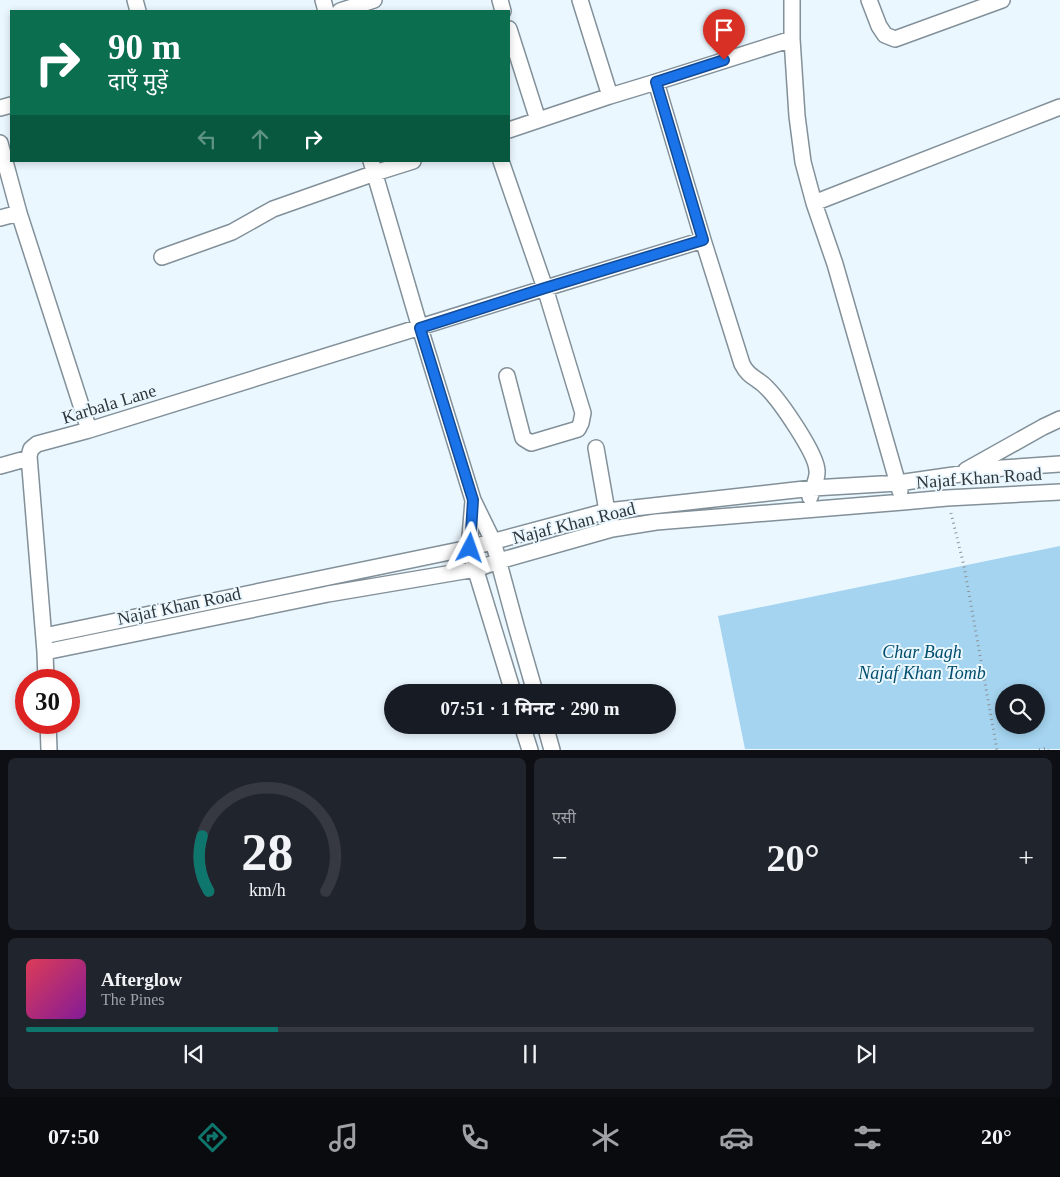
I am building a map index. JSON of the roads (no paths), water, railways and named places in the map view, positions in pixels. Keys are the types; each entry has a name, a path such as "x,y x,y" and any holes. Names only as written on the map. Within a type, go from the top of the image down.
{"street":[{"path":"343,10 374,0"},
{"path":"580,0 610,96"},
{"path":"792,0 792,39 803,162 814,203 835,264 903,502"},
{"path":"869,0 879,26 885,35 895,39 1002,0"},
{"path":"510,32 538,120"},
{"path":"510,130 792,39"},
{"path":"656,82 742,364 746,372 767,387 792,419 816,464 818,471 806,510"},
{"path":"814,203 1060,107"},
{"path":"0,143 3,165 89,430"},
{"path":"162,256 232,232 273,209 373,167 406,162"},
{"path":"501,162 545,288 583,413 578,429 531,443 523,438 507,376"},
{"path":"373,167 473,500 493,541 533,684"},
{"path":"0,218 19,212"},
{"name":"Karbala Lane","path":"29,458 31,448 37,444 89,430 703,240"},
{"path":"958,474 1043,426 1060,419"},
{"path":"596,448 607,512 612,529"},
{"path":"0,466 29,458 46,669"},
{"path":"44,636 470,548 607,512 813,488 898,483 1002,468 1060,464"},
{"name":"Najaf Khan Road","path":"45,652 328,594 476,568 612,529 656,522 947,498 1060,492"},
{"path":"473,500 470,548 511,684"},
{"path":"48,734 49,750"},
{"path":"525,734 530,750"},
{"path":"548,734 552,750"}],"park label":[{"name":"Char Bagh Najaf Khan Tomb","path":"922,662"}]}
